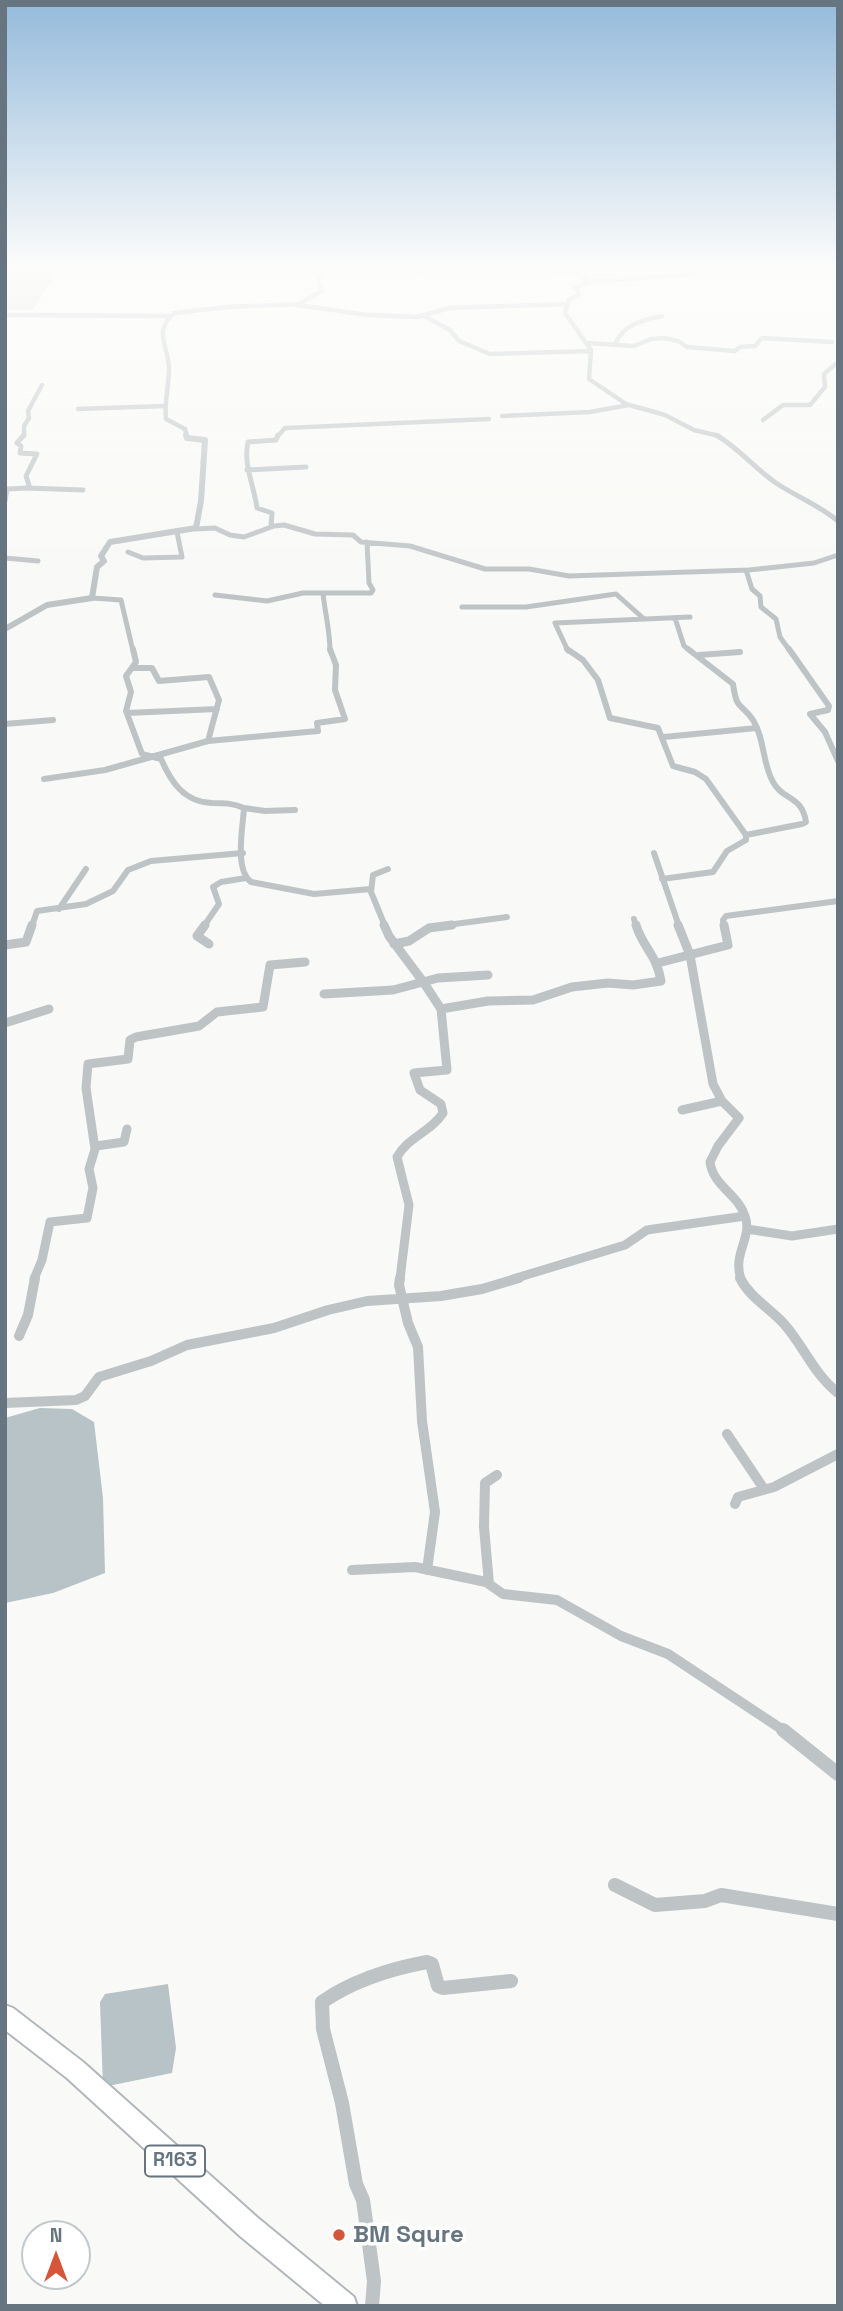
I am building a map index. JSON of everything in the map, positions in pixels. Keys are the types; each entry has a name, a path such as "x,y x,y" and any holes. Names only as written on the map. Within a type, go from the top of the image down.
{"main road":[{"name":"R163","path":"5,2016 75,2070 249,2227 345,2306"}],"street":[{"path":"170,376 164,393 166,419 186,429 187,438 205,440 199,521 195,529"},
{"path":"589,376 589,379 629,405 664,415 694,430 716,435 743,453 776,483 818,505 838,521"},
{"path":"763,420 783,405 810,405 825,387 824,376"},
{"path":"27,488 26,476 37,454 20,453 22,446 17,443 24,436 28,411 42,384"},
{"path":"502,416 590,412 629,405"},
{"path":"78,409 164,406"},
{"path":"271,527 272,513 257,508 247,470 247,442 276,440 285,428 489,419"},
{"path":"247,470 306,467"},
{"path":"5,501 8,489 83,490"},
{"path":"92,598 97,567 104,561 100,556 110,542 195,529 215,528 222,534 237,536 253,535 271,527 290,525 313,532 353,535 361,542 410,546 485,569 529,569 560,576 746,570 814,563 838,555"},
{"path":"128,552 143,558 165,561 182,557 177,532"},
{"path":"215,595 267,601 299,594 373,592 369,583 367,542"},
{"path":"5,558 38,561"},
{"path":"746,570 752,589 760,596 761,607 776,617 780,624 780,637 829,708 810,714 825,732 838,761"},
{"path":"44,779 105,770 208,741 318,731 317,723 345,719 335,690 337,673 330,654 330,624 324,611 323,593"},
{"path":"462,607 526,607 616,594 643,618"},
{"path":"5,629 14,627 34,611 64,600 121,599 135,655 132,668 126,676 131,692 127,713 142,754 161,760 175,784 194,800 235,804 265,811 295,810"},
{"path":"662,879 713,872 719,866 723,853 732,844 746,840 746,835 706,779 695,772 673,766 660,730 651,724 624,723 610,718 598,680 583,660 568,652 555,623 690,617"},
{"path":"675,618 684,646 731,680 735,687 736,704 757,728 773,784 795,797 806,819 802,824 792,827 746,835"},
{"path":"699,655 740,652"},
{"path":"132,668 154,669 159,681 209,677 219,700 208,741"},
{"path":"127,713 216,709"},
{"path":"5,724 53,720"},
{"path":"664,737 757,728"},
{"path":"244,808 243,853 246,878 251,882 314,894 371,889"},
{"path":"5,945 26,942 37,911 81,906 113,891 123,875 145,863 193,855 243,853"},
{"path":"654,853 690,953 713,1084 722,1101 739,1118 713,1154 710,1166 745,1216 747,1229 737,1262 744,1285 792,1333 814,1373 838,1393"},
{"path":"59,909 64,899 82,881 86,869"},
{"path":"388,869 373,875 371,889 394,944 441,1009 447,1070 414,1073 420,1090 441,1104 443,1113 435,1124 409,1142 398,1154 409,1205 400,1268 401,1298 418,1347 420,1406 435,1512 427,1570"},
{"path":"209,944 197,936 219,904 213,887 221,882 246,878"},
{"path":"658,962 728,945 723,920 726,916 838,901"},
{"path":"394,944 409,941 429,928 507,917"},
{"path":"441,1009 488,1002 533,1000 572,987 656,982 662,979 658,962 640,938 634,919"},
{"path":"19,1336 28,1315 34,1279 42,1260 50,1222 87,1218 93,1188 89,1169 95,1149 86,1088 88,1065 128,1059 130,1040 136,1037 199,1026 217,1012 263,1007 270,965 305,962"},
{"path":"324,994 383,992 438,978 488,975"},
{"path":"5,1023 49,1009"},
{"path":"682,1110 722,1101"},
{"path":"95,1149 101,1144 124,1142 127,1129"},
{"path":"5,1403 76,1400 85,1396 99,1377 151,1361 187,1345 274,1328 351,1304 441,1296 482,1289 625,1245 647,1230 745,1216"},
{"path":"747,1229 792,1236 838,1229"},
{"path":"727,1434 764,1489"},
{"path":"735,1504 738,1497 764,1489 838,1454"},
{"path":"489,1584 484,1527 485,1483 497,1475"},
{"path":"352,1570 401,1566 489,1584 503,1594 557,1600 621,1636 668,1654 782,1729 824,1760 838,1774"},
{"path":"615,1885 655,1905 705,1901 721,1895 838,1914"},
{"path":"372,2306 374,2281 369,2235 323,2029 322,2002 337,1990 371,1975 427,1962 432,1964 438,1986 443,1988 511,1981"}],"shaded area":[{"path":"40,1408 72,1409 94,1422 103,1498 105,1573 53,1593 5,1603 5,1418"},
{"path":"168,1984 176,2048 172,2073 103,2087 100,2002 105,1994"}],"place":[{"name":"BM Squre","path":"339,2235"}]}
